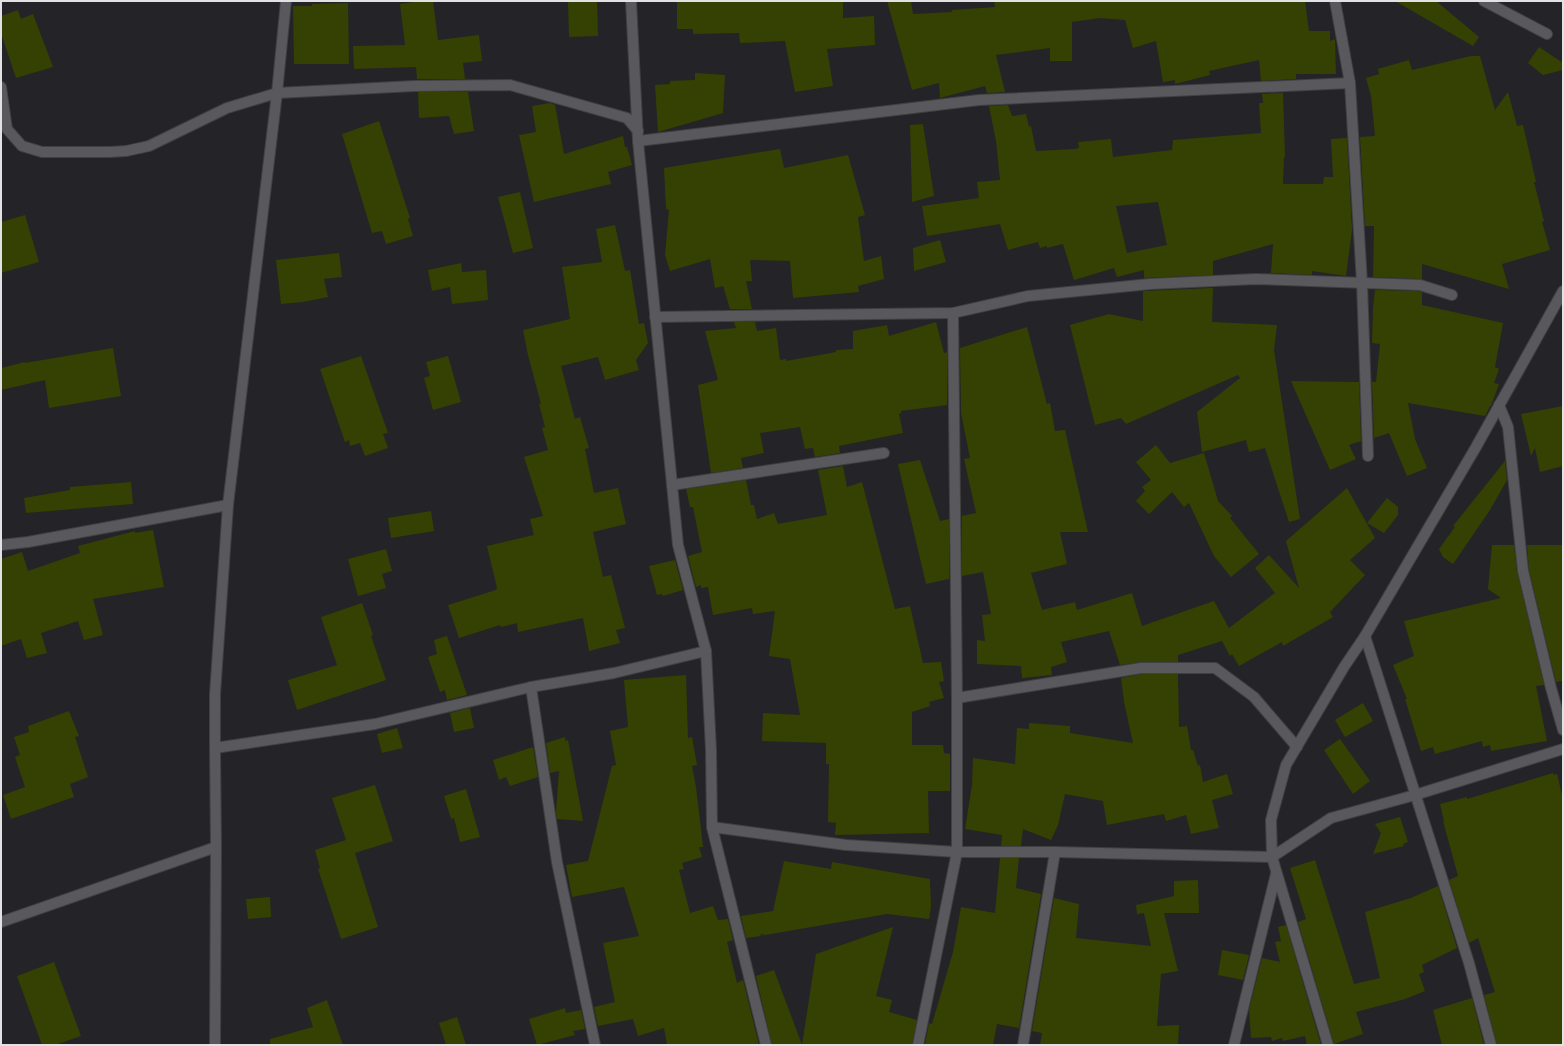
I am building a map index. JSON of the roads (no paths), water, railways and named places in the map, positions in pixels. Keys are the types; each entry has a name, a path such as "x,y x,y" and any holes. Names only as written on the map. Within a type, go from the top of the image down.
{"street":[{"path":"215,1045 216,694 228,505 277,93 286,1"},
{"path":"631,1 638,136 678,545 706,651 711,750 712,827 766,1045"},
{"path":"1335,1 1350,83 1362,283 1368,456"},
{"path":"1484,1 1547,34"},
{"path":"638,136 979,100 1350,83"},
{"path":"1,88 7,129 22,146 42,152 110,152 126,151 149,146 227,108 277,93 414,86 510,85 627,118 638,136"},
{"path":"655,317 953,313 1028,296 1150,284 1256,279 1420,285 1452,295"},
{"path":"1328,1045 1272,857 1270,820 1286,765 1344,667 1365,636 1499,405 1563,291"},
{"path":"918,1045 957,852 953,313"},
{"path":"1499,405 1508,427 1523,571 1551,688 1563,730"},
{"path":"672,485 884,453"},
{"path":"1,545 28,542 228,505"},
{"path":"1365,636 1469,963 1491,1045"},
{"path":"215,748 375,724 531,687 614,673 706,651"},
{"path":"957,698 1141,668 1215,668 1254,697 1297,747"},
{"path":"531,687 557,862 595,1045"},
{"path":"712,827 846,845 957,852 1054,852 1272,857 1331,818 1415,795 1563,749"},
{"path":"1,922 216,847"},
{"path":"1023,1045 1054,852"},
{"path":"1234,1045 1276,874"}]}
